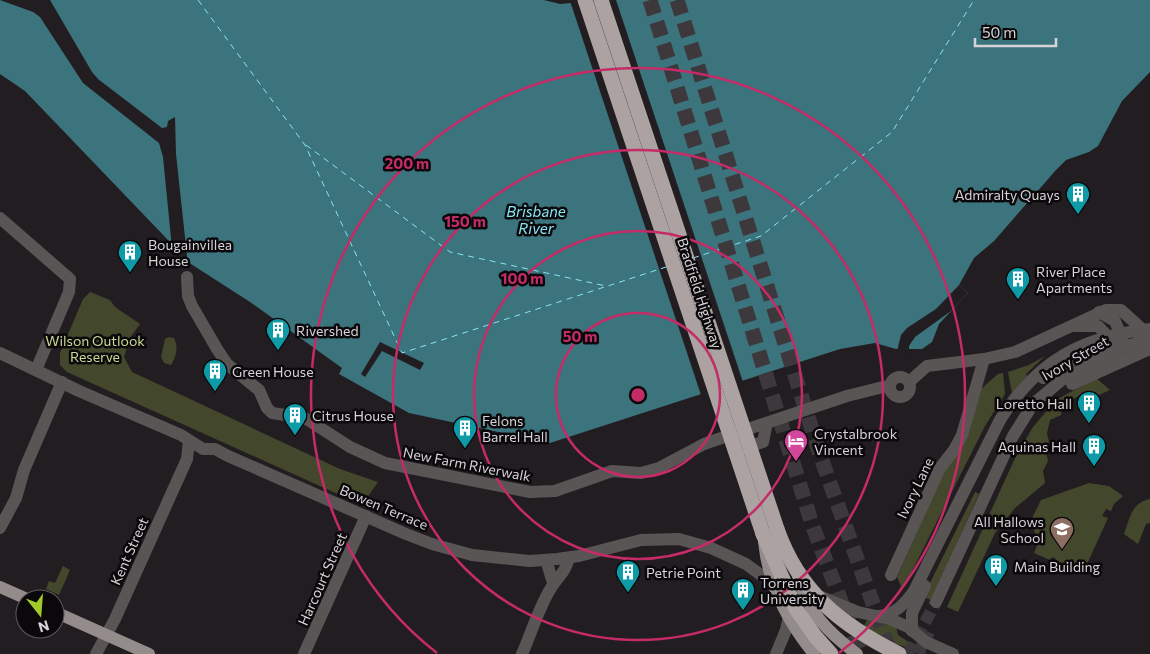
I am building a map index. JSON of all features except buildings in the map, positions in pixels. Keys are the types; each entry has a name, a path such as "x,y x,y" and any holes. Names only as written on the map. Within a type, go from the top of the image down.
{"highway":[{"name":"Bradfield Highway","path":"585,0 763,536 788,594 805,624 831,654"},
{"name":"Bradfield Highway","path":"601,0 788,558 814,594 857,631 899,654"}],"main road":[{"path":"763,536 766,560 773,584 789,616 814,654"},
{"path":"798,574 805,599 818,619 838,639 857,654"},
{"path":"0,587 15,594"},
{"path":"65,616 148,654"}],"street":[{"path":"0,218 70,279 69,292 36,370"},
{"name":"New Farm Riverwalk","path":"187,277 188,296 192,306 217,349 227,364 259,390 267,408 272,413 305,418 350,447 385,463 530,492 545,493 612,471 641,473 659,468 704,444 723,437 728,453 763,442 767,423 847,396 890,387 892,380 898,377 904,378 909,382 927,366 984,359"},
{"path":"984,359 1015,352 1099,312 1111,309 1121,310 1148,332 1123,348 1121,356 1111,365"},
{"path":"1099,312 1112,318 1115,335 1123,348"},
{"path":"1070,326 1095,325 1115,335"},
{"name":"Ivory Street","path":"875,616 889,615 898,609 914,591 1000,420 1021,390 1042,369 1064,354 1115,335 1148,332"},
{"path":"1123,348 1134,349 1150,344"},
{"name":"Ivory Street","path":"1123,348 1063,379 1033,404 1013,436 939,604 1017,446 1040,409 1063,388 1150,349"},
{"name":"Ivory Street","path":"912,631 911,617 913,610 999,438 1026,397 1054,370 1080,356 1103,349 1123,348"},
{"name":"Bowen Terrace","path":"0,353 181,435 203,449 217,450 432,544 472,555 514,560 546,560 569,558 641,540 679,539 711,548 746,564 773,584"},
{"name":"Ivory Lane","path":"891,575 940,468 954,450 962,435 984,359"},
{"path":"0,528 9,507 16,498 24,470 62,382"},
{"name":"Kent Street","path":"96,654 187,459 189,441"},
{"path":"187,459 203,449"},
{"name":"Harcourt Street","path":"304,654 366,516"},
{"path":"522,654 553,584 561,577 569,558"},
{"path":"546,560 553,584"},
{"path":"814,594 848,609 890,619 912,631 926,642 953,654"},
{"path":"776,654 786,630 789,616"}],"green space":[{"name":"Wilson Outlook Reserve","path":"90,292 110,300 115,307 140,324 130,338 124,357 132,372 340,469 378,482 362,505 67,372 60,365 60,353 83,299"},
{"path":"169,337 174,338 177,349 171,365 164,363 161,357 165,339"},
{"path":"1045,356 1026,374 1027,376 1012,393 1008,372 1029,365"},
{"path":"1003,373 1005,394 985,426 901,591 899,590 901,586 897,577 981,389 998,374"},
{"path":"1096,378 1110,390 1099,395 1095,392 1079,396 1065,406 1061,415 1050,420 1047,433 1049,442 1040,449 1046,452 1048,461 1043,471 1045,483 1015,508 995,533 958,612 947,607 1016,456 1033,427 1056,400"},
{"path":"1089,483 1109,486 1123,496 1114,504 1111,511 1106,509 1102,516 1108,518 1082,575 1055,563 1056,559 1052,557 1050,560 1034,553 1038,543 1031,520 1041,500"},
{"path":"975,492 979,494 931,600 923,597"},
{"path":"1150,499 1150,523 1146,524 1138,544 1124,534 1132,512 1139,504"},
{"path":"63,566 70,570 62,589 46,589 49,581 55,583"},
{"path":"867,620 885,622 896,627 898,635 927,654 893,643 863,628"}],"water":[{"name":"Brisbane River","path":"0,0 544,0 560,4 605,0 1150,0 1150,72 1122,101 1098,146 1089,152 1066,160 994,241 974,258 959,285 968,293 939,324 932,342 922,349 896,349 875,343 840,349 550,443 409,413 339,374 342,368 250,302 191,264 25,91 0,74"}],"pier":[{"path":"0,0 50,0 98,79 162,128 167,127 168,121 175,117 176,154 188,265 172,248 163,157 159,143 83,83 40,17 33,12"},
{"path":"616,0 744,385 702,398 570,1"},
{"path":"959,285 968,293 951,311 915,337 909,346 909,353 897,351 901,335 907,328 936,309"},
{"path":"380,342 424,363 420,370 382,351 365,377 361,374"}],"ferry route":[{"path":"198,0 305,145 402,353 666,267"},
{"path":"693,258 761,236 892,132 974,0"},
{"path":"306,145 450,252 606,286"}],"tunnel":[{"path":"650,0 812,524 861,654"},
{"path":"677,0 820,455 891,654"},
{"path":"908,654 936,602"},
{"path":"918,654 929,632"}],"place":[{"name":"Admiralty Quays","path":"1078,215"},
{"name":"Bougainvillea House","path":"130,273"},
{"name":"River Place Apartments","path":"1018,300"},
{"name":"Rivershed","path":"278,351"},
{"name":"Green House","path":"215,392"},
{"name":"Loretto Hall","path":"1089,424"},
{"name":"Citrus House","path":"295,436"},
{"name":"Felons Barrel Hall","path":"465,449"},
{"name":"Crystalbrook Vincent","path":"796,462"},
{"name":"Aquinas Hall","path":"1094,467"},
{"name":"All Hallows School","path":"1062,550"},
{"name":"Main Building","path":"996,587"},
{"name":"Petrie Point","path":"628,593"},
{"name":"Torrens University","path":"743,611"}]}
